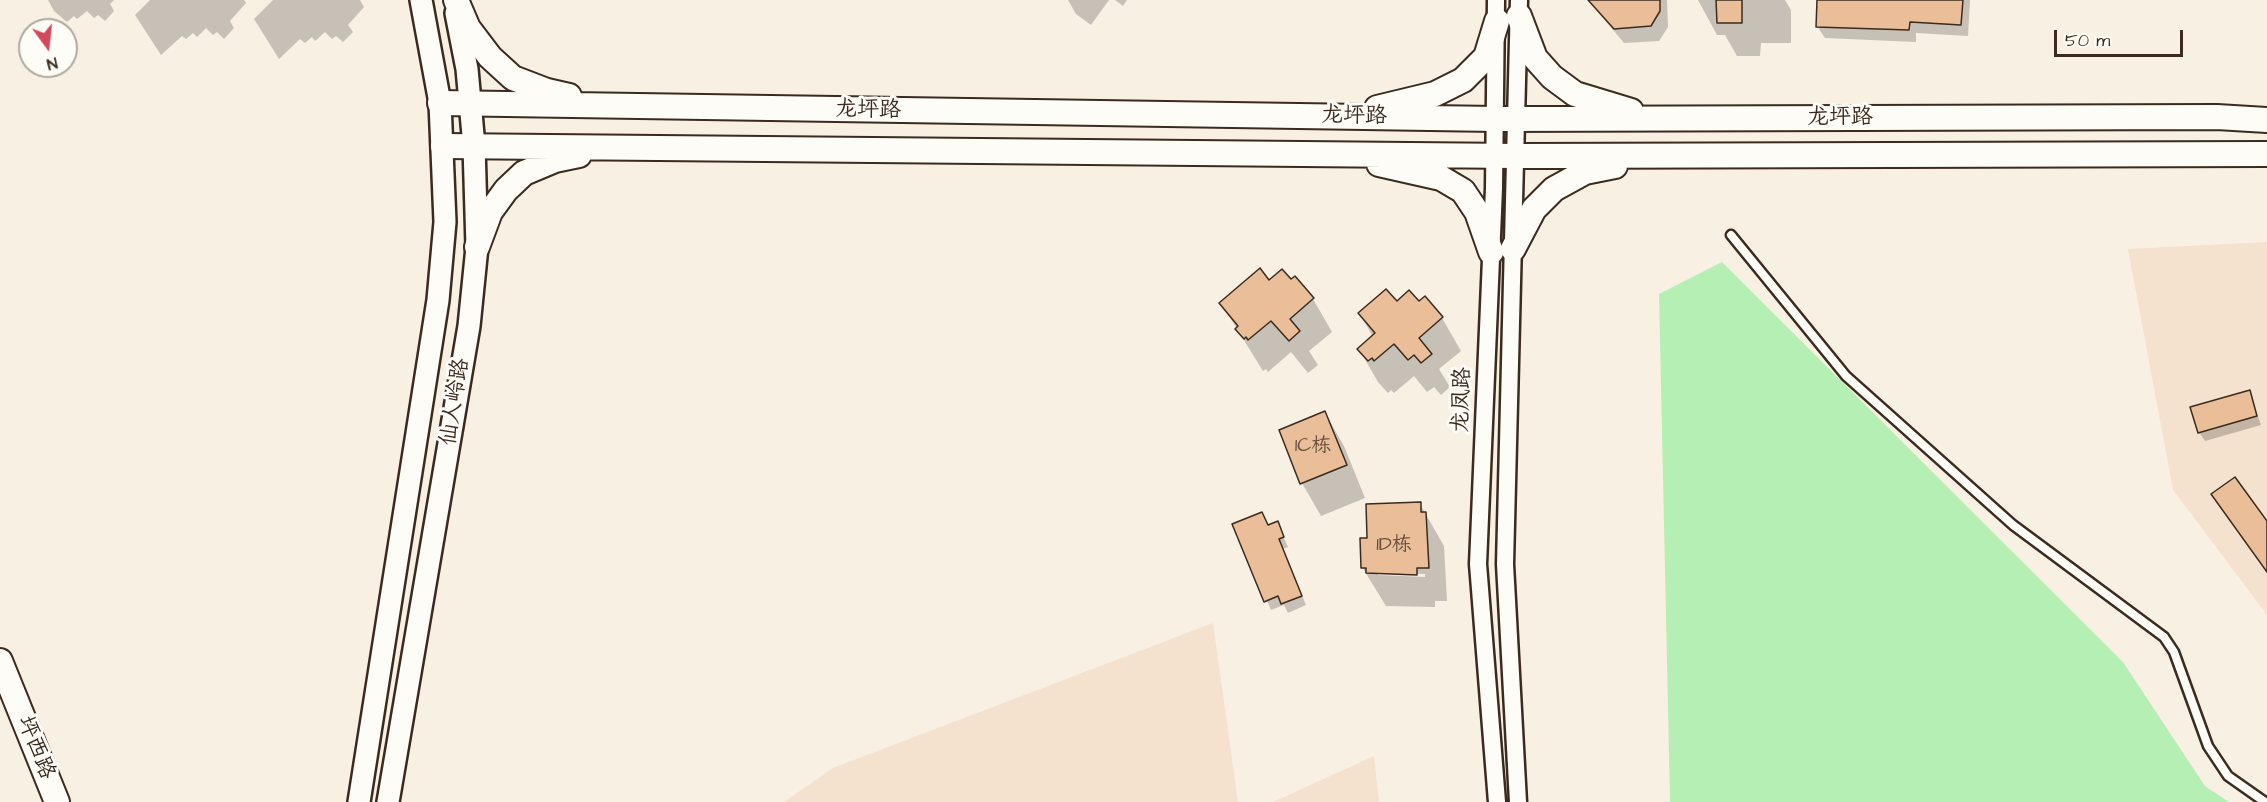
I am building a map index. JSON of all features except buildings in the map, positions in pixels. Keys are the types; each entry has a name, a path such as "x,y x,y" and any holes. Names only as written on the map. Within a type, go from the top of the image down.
{"main road":[{"path":"454,0 473,36 490,57 513,78 547,92 619,107"},
{"path":"1334,117 1436,93 1463,80 1486,57 1508,9"},
{"path":"1508,9 1535,58 1552,77 1575,94 1656,118"},
{"name":"龙坪路","path":"440,103 1507,119 2217,117 2267,120"},
{"name":"龙坪路","path":"443,146 1661,156 2267,154"},
{"path":"477,248 490,212 506,190 524,173 555,160 618,147"},
{"path":"1336,154 1441,178 1462,191 1502,251 1534,209 1554,189 1585,172 1661,156"},
{"name":"坪西路","path":"0,660 57,802"}],"street":[{"name":"仙人岭路","path":"359,802 438,300 445,222 440,103 421,0"},
{"name":"仙人岭路","path":"388,802 469,326 477,248 474,146 462,34 454,0"},
{"name":"龙凤路","path":"1507,119 1508,9"},
{"name":"龙凤路","path":"1497,802 1479,564 1502,251 1508,9"},
{"name":"龙凤路","path":"1502,251 1505,564 1518,802"}],"lane":[{"path":"1731,235 1846,376 2013,525 2164,637 2174,652 2208,746 2228,776 2265,802"}],"shaded area":[{"path":"2267,242 2267,615 2173,490 2128,249"},
{"path":"1213,623 1238,802 784,802 833,768"},
{"path":"1374,756 1379,802 1273,802"}],"green space":[{"path":"1722,262 2123,662 2205,786 2229,802 1670,802 1659,294"}]}
